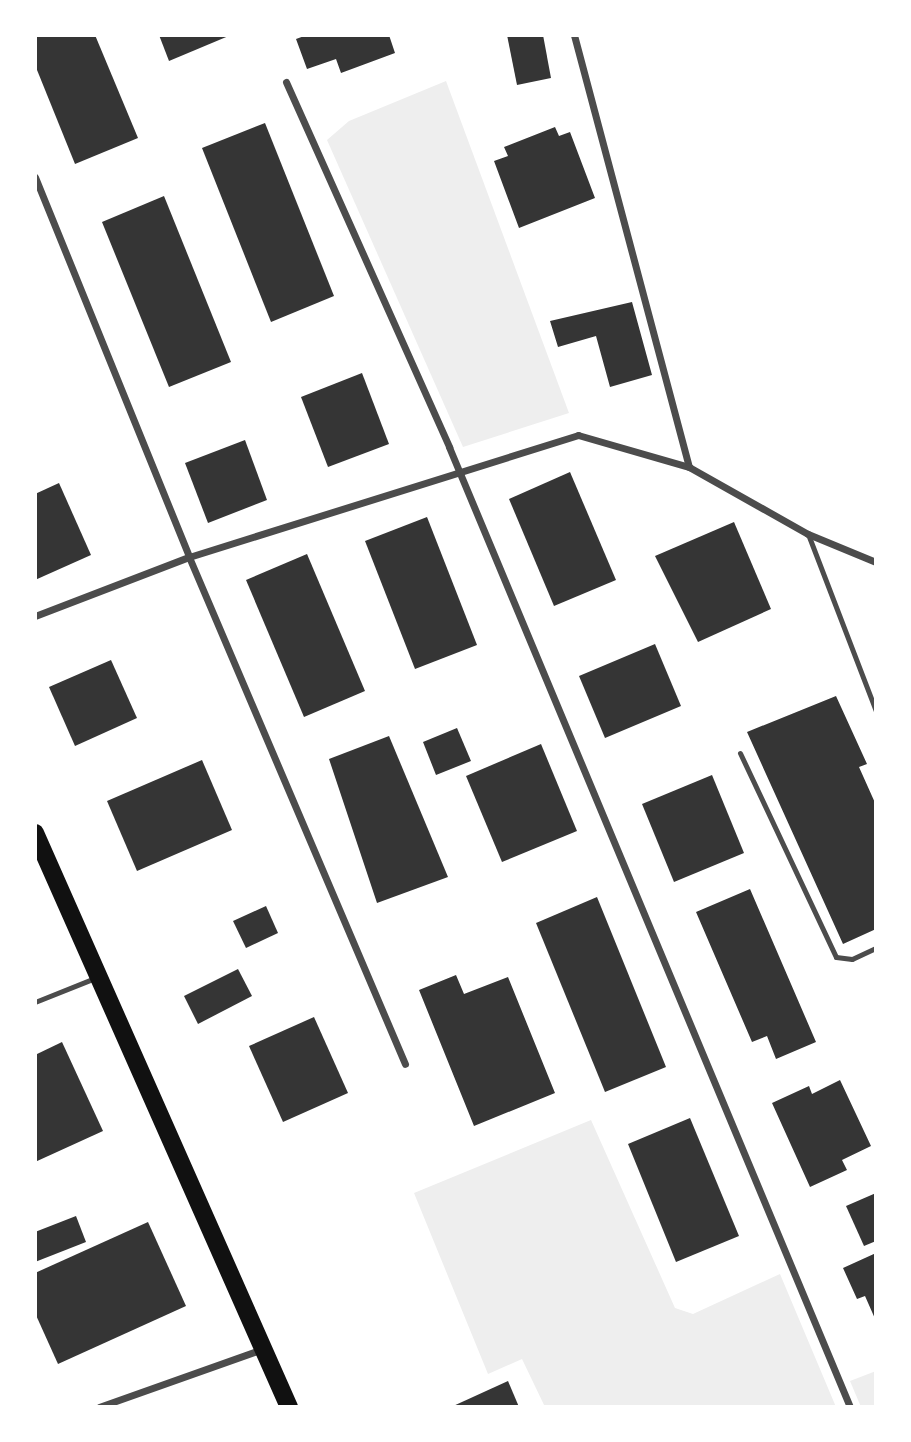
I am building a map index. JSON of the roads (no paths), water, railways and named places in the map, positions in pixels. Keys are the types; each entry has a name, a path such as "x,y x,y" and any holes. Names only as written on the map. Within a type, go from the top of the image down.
{"main road":[{"path":"35,833 289,1407"}],"street":[{"path":"574,35 689,467"},
{"path":"286,82 458,469 850,1407"},
{"path":"35,177 189,557 405,1064"},
{"path":"35,617 189,557 458,469 578,435 689,467 808,534 876,562"},
{"path":"99,1407 263,1349"}],"lane":[{"path":"808,534 876,711"},
{"path":"740,753 836,957 852,959 876,948"},
{"path":"35,1002 98,976"}]}
